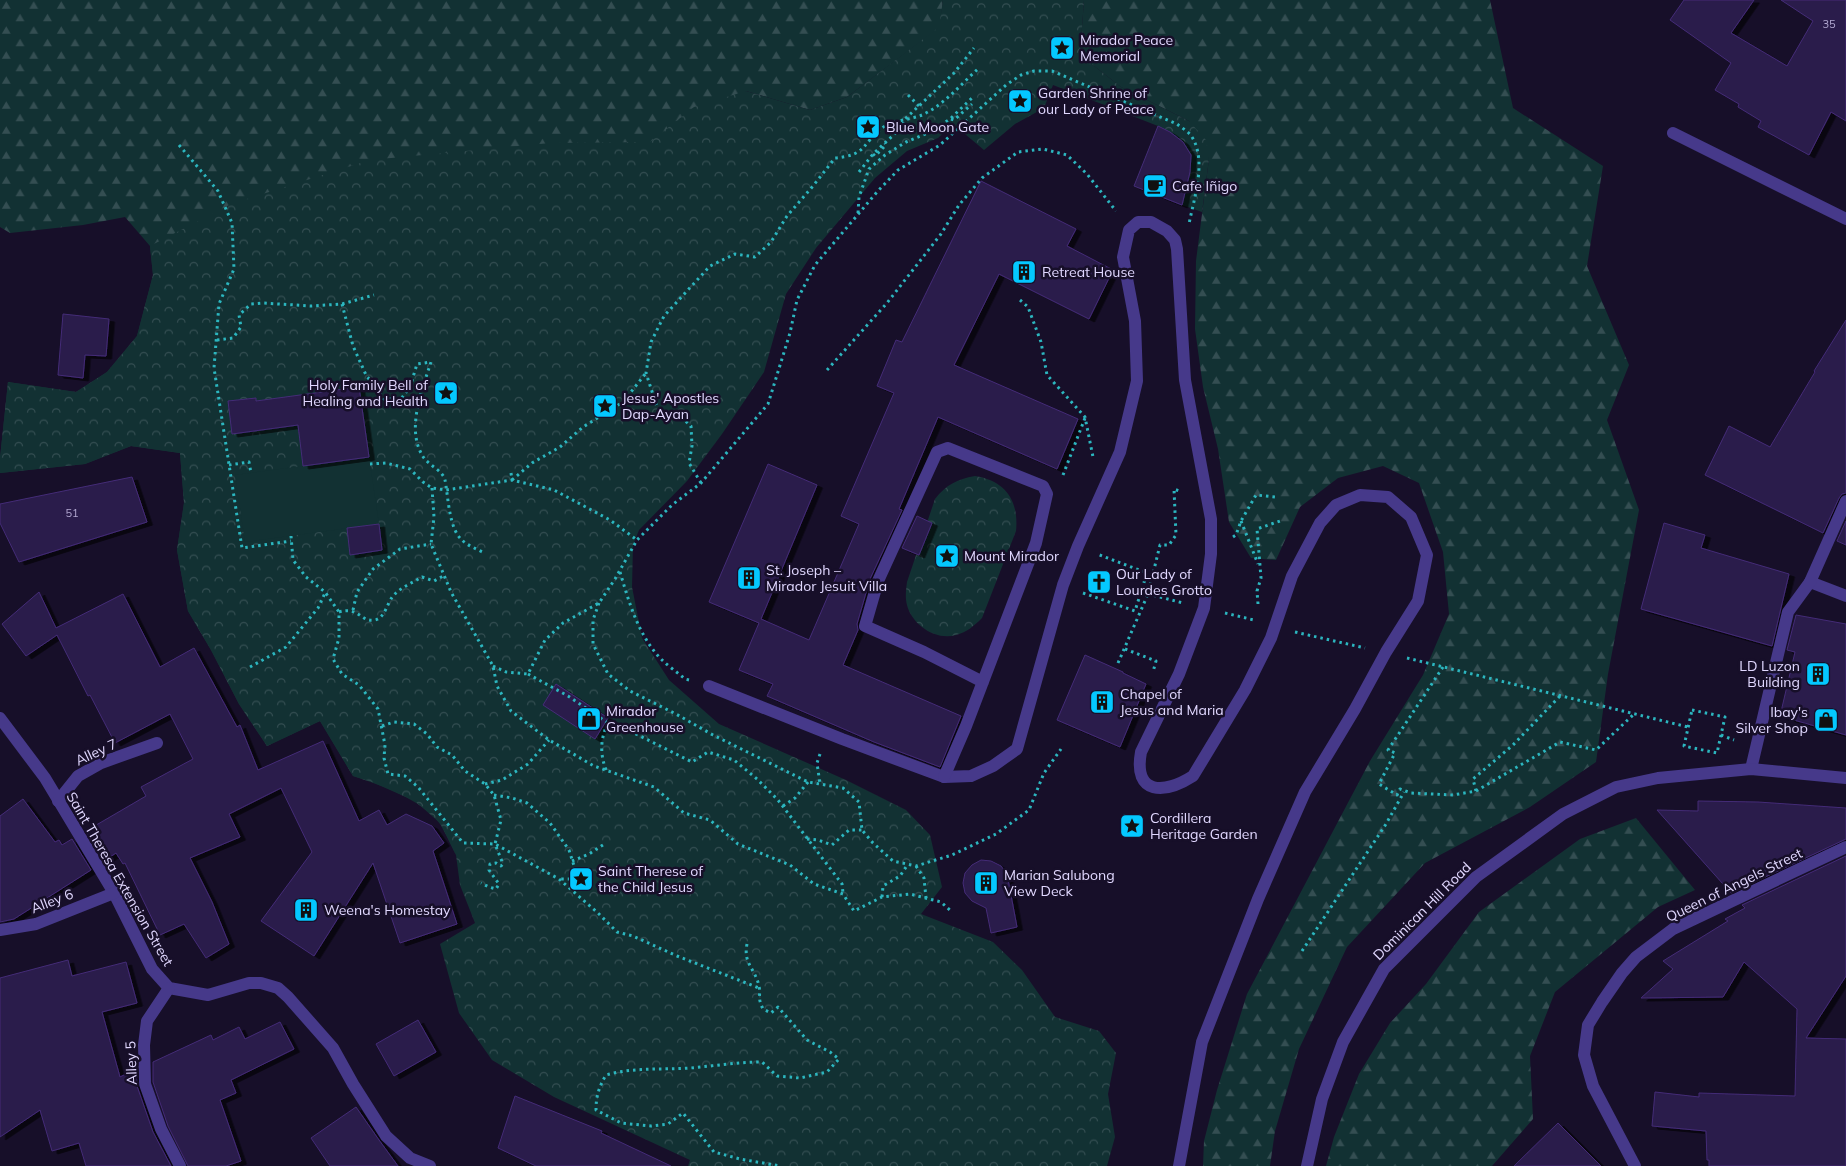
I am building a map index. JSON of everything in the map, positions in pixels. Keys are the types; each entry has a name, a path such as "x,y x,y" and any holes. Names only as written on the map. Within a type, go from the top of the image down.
{"street":[{"path":"1673,133 1846,219"},
{"path":"709,686 944,777 971,776 994,766 1018,749 1064,585 1078,546 1120,452 1137,381 1134,321 1124,257 1129,230 1138,222 1151,222 1167,231 1175,240 1179,260 1185,380 1211,519 1211,554 1204,608 1179,674 1141,752 1138,766 1141,779 1150,787 1160,789 1181,784 1193,776 1245,690 1272,638 1292,576 1320,523 1336,505 1360,495 1388,497 1411,517 1427,555 1418,601 1386,652 1355,709 1305,792 1258,899 1202,1042 1179,1166"},
{"path":"944,777 966,726 983,682 1036,543 1046,494 1043,486 948,448 937,452 878,581 865,626 924,652 983,682"},
{"path":"1751,769 1788,612 1810,582 1846,501"},
{"path":"1810,582 1846,596"},
{"name":"Saint Theresa Extension Street","path":"0,718 45,778 114,893 152,970 169,988 208,995 249,983 261,983 278,988 333,1048 386,1136 410,1158 430,1166"},
{"name":"Alley 7","path":"58,801 78,776 101,763 157,743"},
{"name":"Dominican Hill Road","path":"1307,1166 1322,1099 1342,1042 1384,969 1476,877 1563,814 1616,787 1658,778 1751,769 1846,778"},
{"name":"Queen of Angels Street","path":"1635,1166 1593,1086 1584,1055 1588,1025 1602,1002 1622,973 1636,957 1674,929 1846,847"},
{"name":"Alley 6","path":"0,930 36,924 114,893"},
{"name":"Alley 5","path":"169,988 147,1021 144,1045 145,1084 161,1129 180,1166"}],"path":[{"path":"859,172 873,154 902,127 905,119 954,73 974,48"},
{"path":"701,483 689,463 692,446 691,426 681,417 668,417 657,408 646,374 650,342 664,316 710,266 735,254 755,257 770,242 787,216 835,158 857,153 883,128 905,119 921,116 939,106 979,68"},
{"path":"1061,749 1044,773 1029,810 996,834 952,855 916,866 893,861 862,830 859,802 843,788 808,782 630,691 608,674 593,644 593,620 599,603 620,572 637,540 672,505 701,483 768,404 790,333 797,300 815,265 898,170 940,145 1006,85 1021,75 1034,70 1052,71 1177,124 1192,136 1199,154 1198,175 1192,208"},
{"path":"908,95 919,106"},
{"path":"859,214 857,205 869,169 885,155 906,142 930,132 950,118 974,96"},
{"path":"950,118 954,120 972,104 967,102"},
{"path":"963,112 970,117"},
{"path":"873,154 874,156 886,145 885,143"},
{"path":"179,145 218,192 232,222 234,269 219,304 214,368 242,548 291,539 293,560 306,577 325,592 339,612 339,638 333,659 342,674 359,685 378,709 385,745 384,758 388,774 405,776 412,781 463,843 495,844 559,879 617,932 633,936 676,956 759,988"},
{"path":"827,370 887,304 941,234 959,205 982,178 1018,152 1043,149 1067,155 1087,174 1129,230"},
{"path":"880,150 885,155"},
{"path":"217,340 233,338 241,327 239,315 251,304 311,306 342,304 374,295"},
{"path":"1020,300 1028,307 1041,342 1048,375 1085,417 1093,458 1091,466"},
{"path":"342,304 353,346 366,375 384,399 401,399 410,387 417,364 431,362 418,399 416,436 420,452 429,465 440,472 445,478 450,516 460,539 484,553"},
{"path":"512,480 532,463 560,447 583,427 624,402 646,374"},
{"path":"1043,486 1063,475 1085,417"},
{"path":"229,465 249,462 251,473"},
{"path":"370,464 386,463 410,469 432,488 446,490 512,480 554,490 610,520 637,540"},
{"path":"511,473 512,480"},
{"path":"432,488 434,517 431,544 443,576 493,666 497,686 511,711 549,740 594,766 654,787 684,814 710,820 738,844 790,865 814,884 843,894"},
{"path":"1118,663 1148,594 1160,545 1169,545 1176,535 1174,489 1182,491 1183,500"},
{"path":"1236,535 1241,521 1256,495 1274,497"},
{"path":"1241,521 1258,563 1261,578"},
{"path":"1258,607 1258,591 1261,578 1257,529 1280,521"},
{"path":"353,610 356,592 373,569 400,549 431,544"},
{"path":"1075,590 1135,612 1147,573 1090,551"},
{"path":"620,572 635,617 643,634 661,659 685,679 709,686"},
{"path":"339,612 353,610 368,620 381,618 393,596 401,588 422,577 434,581 443,576"},
{"path":"250,667 286,647 318,608 325,592"},
{"path":"1141,592 1184,603"},
{"path":"528,674 545,640 563,623 599,603"},
{"path":"1221,612 1254,620"},
{"path":"1287,630 1369,648"},
{"path":"1125,649 1156,661"},
{"path":"1403,657 1688,727"},
{"path":"493,666 506,672 528,674 608,723 636,734 692,762 708,752 734,760 757,779 783,806 842,884 843,894 854,911 882,896 910,894 941,902 952,912"},
{"path":"1443,666 1388,750 1395,753 1379,784 1397,795 1400,790 1411,793 1453,795 1476,791 1536,754 1560,742 1596,750 1634,714"},
{"path":"1476,791 1473,779 1513,745 1560,696"},
{"path":"1684,746 1692,710 1725,717 1717,753"},
{"path":"382,726 394,722 414,724 427,734 437,747 452,754 465,771 485,784 494,795 500,820 495,844 503,864 500,866 496,863 490,864 489,870 499,884 496,889 481,883"},
{"path":"606,770 601,757 602,734 608,723"},
{"path":"1721,735 1728,737"},
{"path":"485,784 502,780 528,764 549,740"},
{"path":"783,806 795,798 808,782"},
{"path":"1302,951 1386,824 1404,792"},
{"path":"494,795 527,803 550,822 569,850 576,872 571,879 559,879"},
{"path":"806,838 832,845 849,830 862,830"},
{"path":"572,861 589,854 606,843"},
{"path":"882,896 883,886 900,876 908,864"},
{"path":"916,866 924,878 926,898"},
{"path":"748,944 745,954 748,964 755,975 759,988 758,999 763,1009 771,1013 778,1007 807,1040 839,1059 826,1072 800,1078 777,1076 762,1062 742,1062 687,1068 622,1070 606,1075 599,1088 596,1110 621,1123 651,1126 668,1124 683,1112 714,1152 740,1160 780,1166"}],"green space":[{"path":"0,0 943,0 940,27 847,97 810,110 746,91 349,556 456,855 440,824 433,815 401,794 353,776 320,721 267,746 239,704 188,611 177,550 184,503 180,453 131,446 85,464 0,473 8,382 76,392 107,372 137,336 153,275 150,246 125,217 83,225 10,233 0,227"},
{"path":"943,0 1084,0 1080,55 1121,87 1189,121 1206,140 1209,159 1202,212 1182,205 1190,168 1190,159 1187,150 1172,134 1158,126 1053,85 1044,108 1015,124 984,150 953,124 938,138 907,151 875,178 816,248 786,294 764,372 687,481 639,530 633,545 632,587 642,638 669,680 719,724 846,780 906,810 930,835 942,887 921,914 993,942 1022,970 1055,1017 1099,1031 1116,1053 1108,1094 1115,1137 1107,1166 688,1166 690,1160 554,1097 492,1060 459,1013 440,944 475,923 460,885 456,855 440,823 415,801 372,782 353,776 320,721 267,746 239,704 188,611 177,550 184,503 180,453 131,446 85,464 0,473 8,382 76,392 107,372 137,336 153,275 150,246 231,204 370,160 550,143 650,142 694,107 746,91 810,110 847,97 939,27"},
{"path":"1084,0 1490,0 1513,108 1603,166 1587,266 1629,365 1607,420 1639,510 1608,674 1596,762 1530,807 1425,863 1347,947 1299,1049 1275,1131 1270,1166 1203,1166 1204,1141 1217,1090 1247,994 1370,761 1423,675 1449,614 1443,552 1419,483 1383,466 1338,478 1300,507 1276,560 1251,558 1229,522 1218,449 1203,387 1195,329 1196,261 1209,159 1189,121 1121,87 1080,55"},
{"path":"369,457 379,524 245,542 235,475"},
{"path":"975,476 995,482 1008,494 1015,510 1016,531 982,618 964,632 956,635 941,636 926,630 914,619 907,605 907,582 935,499 952,483"},
{"path":"1636,818 1695,890 1658,907 1555,992 1530,1056 1533,1119 1492,1166 1326,1166 1334,1137 1359,1074 1390,1023 1426,984 1479,912 1580,839"}],"building":[{"path":"1684,0 1754,0 1731,33 1787,66 1813,21 1781,0 1846,0 1846,121 1831,112 1809,155 1758,127 1761,121 1738,107 1739,104 1715,90 1731,63 1670,20"},
{"path":"1158,126 1183,142 1191,155 1190,172 1182,205 1134,186"},
{"name":"St. Joseph – Mirador Jesuit Villa","path":"981,181 1076,229 1067,246 1113,270 1089,319 999,274 954,365 1078,419 1057,469 938,417 899,509 902,510 870,579 857,624 858,630 843,665 961,716 940,767 874,742 767,696 773,684 739,670 759,623 709,602 768,464 817,485 761,619 809,640 859,524 841,516 894,393 877,386 896,340 902,342"},
{"path":"63,314 109,319 106,356 85,355 83,378 58,375"},
{"path":"1846,320 1846,493 1842,494 1839,498 1823,533 1705,475 1729,426 1770,447"},
{"path":"359,387 369,457 303,466 298,425 232,434 228,401 256,398 256,401"},
{"path":"132,477 147,522 19,562 0,523 0,504"},
{"path":"917,516 932,523 919,555 902,548"},
{"path":"1846,521 1846,545 1837,541"},
{"path":"1664,523 1705,535 1701,548 1789,574 1772,646 1641,609"},
{"path":"379,524 382,550 350,555 347,528"},
{"path":"39,592 56,628 123,594 160,667 194,648 237,727 240,725 258,770 323,741 359,821 379,810 387,825 406,814 432,826 444,843 433,851 457,924 400,943 373,863 314,956 261,921 312,852 281,788 229,814 240,837 190,858 212,902 229,944 206,958 184,924 160,935 125,863 123,864 116,853 104,861 86,831 146,796 141,787 193,759 170,714 115,743 90,695 88,696 57,635 26,656 2,624"},
{"name":"LD Luzon Building","path":"1796,615 1846,624 1846,735 1780,716 1795,652 1787,650"},
{"name":"Chapel of Jesus and Maria","path":"1085,655 1146,684 1120,747 1057,720"},
{"path":"556,684 608,718 595,739 543,705"},
{"path":"23,799 55,842 59,840 62,845 72,839 91,870 14,919 0,922 0,816"},
{"path":"1698,801 1758,802 1846,808 1846,839 1731,893 1657,810 1698,811"},
{"path":"1846,856 1846,976 1806,1038 1846,1039 1846,1166 1709,1166 1706,1131 1652,1126 1655,1092 1699,1097 1699,1093 1795,1096 1797,1009 1744,962 1723,997 1641,998 1673,969 1663,961 1728,921 1725,919 1745,908 1742,905"},
{"name":"Marian Salubong View Deck","path":"981,860 991,861 1001,866 1007,874 1017,927 991,933 986,908 972,901 965,893 963,883 965,873 972,865"},
{"path":"68,960 72,976 126,962 137,1003 102,1012 120,1077 136,1069 137,1086 153,1132 171,1166 86,1166 79,1143 52,1151 40,1110 0,1137 0,978"},
{"path":"418,1020 436,1052 394,1076 376,1044"},
{"path":"280,1022 294,1049 231,1080 236,1093 220,1100 241,1161 226,1166 188,1166 168,1126 153,1082 153,1062 211,1035 213,1040 239,1027 245,1039"},
{"path":"515,1096 602,1131 601,1133 671,1166 536,1166 498,1148"},
{"path":"356,1107 398,1166 330,1166 311,1138"},
{"path":"1558,1123 1601,1166 1514,1166"}],"place":[{"name":"Mirador Peace Memorial","path":"1062,48"},
{"name":"Garden Shrine of our Lady of Peace","path":"1020,101"},
{"name":"Blue Moon Gate","path":"868,127"},
{"name":"Cafe Iñigo","path":"1155,186"},
{"name":"Retreat House","path":"1024,272"},
{"name":"Holy Family Bell of Healing and Health","path":"446,393"},
{"name":"Jesus' Apostles Dap-Ayan","path":"605,406"},
{"name":"Mount Mirador","path":"947,556"},
{"name":"St. Joseph – Mirador Jesuit Villa","path":"749,578"},
{"name":"Our Lady of Lourdes Grotto","path":"1099,582"},
{"name":"LD Luzon Building","path":"1818,674"},
{"name":"Chapel of Jesus and Maria","path":"1102,702"},
{"name":"Mirador Greenhouse","path":"589,719"},
{"name":"Ibay's Silver Shop","path":"1826,720"},
{"name":"Cordillera Heritage Garden","path":"1132,826"},
{"name":"Saint Therese of the Child Jesus","path":"581,879"},
{"name":"Marian Salubong View Deck","path":"986,883"},
{"name":"Weena's Homestay","path":"306,910"}]}
